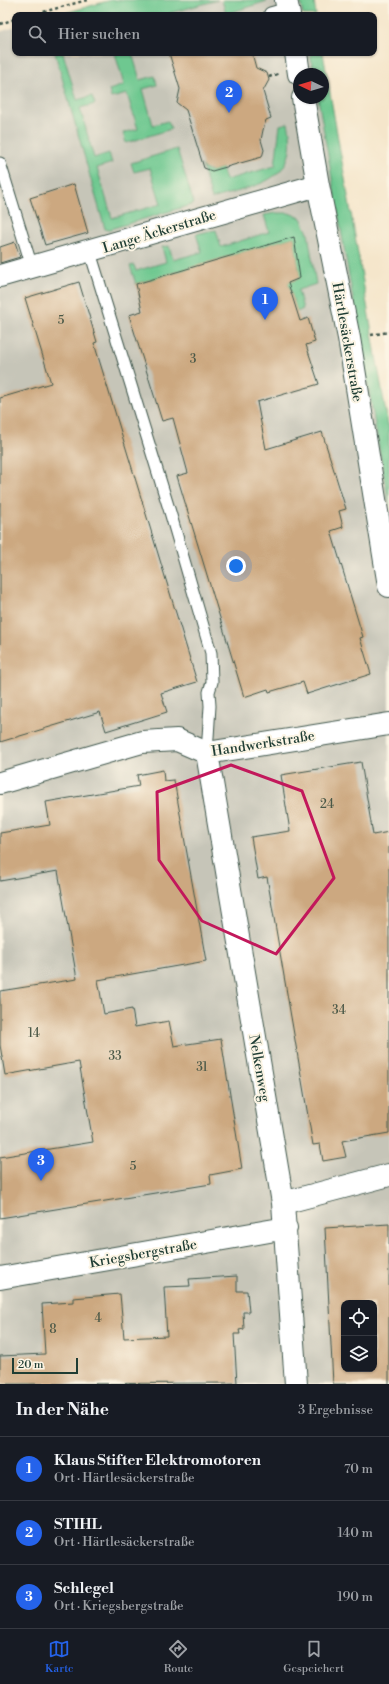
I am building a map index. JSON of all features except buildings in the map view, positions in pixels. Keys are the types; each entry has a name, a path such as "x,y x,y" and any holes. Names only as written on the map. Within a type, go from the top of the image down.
{"street":[{"path":"296,56 298,68"},
{"name":"Härtlesäckerstraße","path":"304,104 318,185 349,338 389,586"},
{"name":"Lange Äckerstraße","path":"0,276 90,252 204,217 318,185"},
{"name":"Handwerkstraße","path":"0,783 142,742 177,740 207,753 389,724"},
{"name":"Nelkenweg","path":"207,753 283,1203 286,1228 296,1384"},
{"path":"283,1203 389,1176"},
{"name":"Kriegsbergstraße","path":"0,1278 286,1228"}],"lane":[{"path":"0,163 32,267"},
{"path":"90,252 170,512 211,653 212,682 210,692 207,753"}],"path":[{"path":"43,12 87,0"},
{"path":"0,24 12,21"},
{"path":"269,77 275,75"}],"highlighted area":[{"path":"231,765 302,791 334,878 276,954 202,921 159,860 157,792"}],"shaded area":[{"path":"111,0 314,0 316,12 69,12"},
{"path":"12,28 12,56 324,56 326,68 293,68 293,104 329,104 329,87 389,430 389,1384 0,1384 0,32"}],"green space":[{"path":"111,0 218,0 174,12 69,12"},
{"path":"222,0 267,0 232,12 225,12"},
{"path":"300,0 314,0 316,12 302,12"},
{"path":"56,56 64,56 77,100 92,96 95,104 80,108 94,158 109,153 112,163 97,168 112,218 161,204 150,168 134,172 131,163 177,149 194,204 107,230 105,229"},
{"path":"116,56 133,56 140,80 155,76 157,85 143,89 153,125 168,121 171,129 126,143 123,133 138,129 127,94 111,98 109,90 124,85"},
{"path":"311,56 324,56 326,68 313,68"},
{"path":"329,87 389,430 389,505 319,104 329,104"},
{"path":"288,123 291,143 288,158 281,169 271,178 259,184 212,199 202,165 208,171 222,168 226,180 275,166 280,125"},
{"path":"289,213 301,218 308,233 316,284 298,290 303,309 297,312 288,283 300,278 294,237 136,284 130,266 134,265 136,271 166,262 162,247 169,246 173,260 202,252 196,234 216,230 221,247 269,232 264,215"}],"place":[{"name":"STIHL","path":"229,113"},
{"name":"Klaus Stifter Elektromotoren","path":"265,320"},
{"name":"Schlegel","path":"41,1181"}]}
